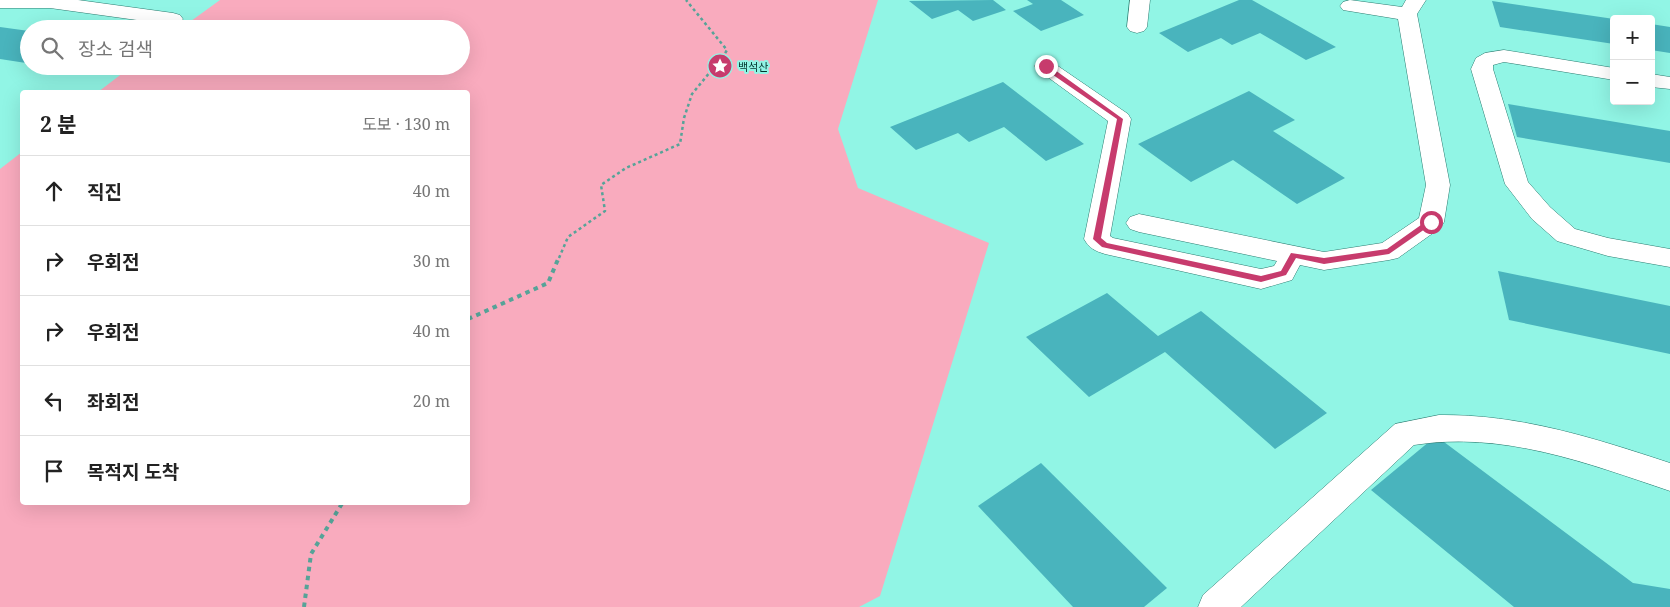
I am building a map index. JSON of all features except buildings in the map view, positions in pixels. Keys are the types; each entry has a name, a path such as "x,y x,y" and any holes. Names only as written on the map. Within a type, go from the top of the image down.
{"lane":[{"path":"1136,27 1140,0"},
{"path":"0,2 50,2 172,20"},
{"path":"1139,223 1324,261 1389,251 1431,222 1438,184 1412,7 1350,6"},
{"path":"1610,73 1504,56 1492,57 1483,62 1482,68 1517,184 1541,213 1566,234 1608,247 1670,258"},
{"path":"1046,66 1120,119 1097,239 1105,245 1261,279 1283,273 1293,255"},
{"path":"1655,81 1670,83"},
{"path":"1216,607 1406,434 1448,427 1503,432 1548,440 1670,477"}],"path":[{"path":"470,318 548,283 557,257 568,237 605,210 601,185 626,168 680,144 686,104 702,80 721,63 727,50 686,0"},
{"path":"304,607 303,602 311,554 340,505"}],"shaded area":[{"path":"220,0 878,0 838,129 858,188 989,243 880,596 859,607 0,607 0,169 20,154 20,505 470,505 470,90 101,90 120,75 470,75 470,20 192,20"}],"place":[{"name":"백석산","path":"720,66"}],"route":[{"path":"1046,66 1120,119 1097,239 1105,245 1261,279 1283,273 1293,255 1324,261 1389,251 1431,222"}]}
